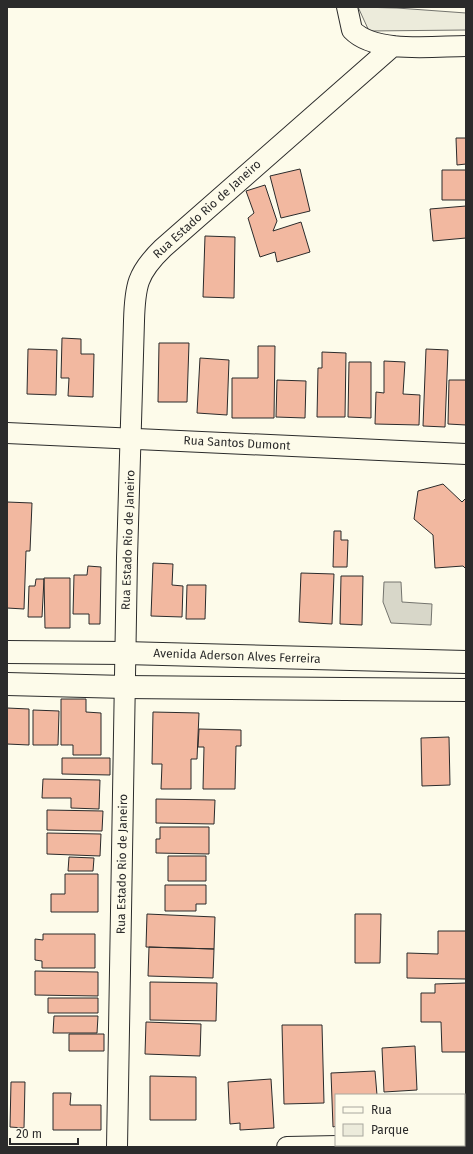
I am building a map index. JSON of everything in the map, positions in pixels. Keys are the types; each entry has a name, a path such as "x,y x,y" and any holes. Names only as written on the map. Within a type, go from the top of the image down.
{"main road":[{"name":"Avenida Aderson Alves Ferreira","path":"7,652 125,653 466,662"},
{"path":"7,684 125,687 466,690"}],"street":[{"path":"347,7 352,30 356,35 365,39 393,46 466,46"},
{"name":"Rua Estado Rio de Janeiro","path":"117,1147 125,653 135,304 140,275 149,262 393,46"},
{"name":"Rua Santos Dumont","path":"7,433 466,454"},
{"path":"286,1147 338,1146"}],"green space":[{"path":"358,7 466,13 466,30 369,31"}],"shaded area":[{"path":"384,582 401,582 402,602 432,604 431,625 391,623 383,602"}],"building":[{"path":"456,138 466,138 466,164 457,165"},
{"path":"300,169 310,211 281,218 270,176"},
{"path":"442,170 466,170 466,200 442,200"},
{"path":"265,185 277,221 273,231 301,222 310,252 277,262 275,252 260,257 248,218 254,213 246,191"},
{"path":"466,206 466,238 433,241 430,209"},
{"path":"205,236 235,237 234,298 203,297"},
{"path":"62,338 81,339 81,354 94,354 93,397 68,396 69,378 61,378"},
{"path":"159,343 189,343 187,402 158,402"},
{"path":"258,346 275,346 274,418 232,418 232,378 258,378"},
{"path":"28,349 57,350 56,395 27,394"},
{"path":"426,349 448,350 445,427 423,426"},
{"path":"322,352 346,353 345,417 317,417 318,368 322,368"},
{"path":"200,358 229,360 227,415 197,413"},
{"path":"384,361 405,362 403,394 420,395 419,425 375,424 376,392 384,393"},
{"path":"349,362 371,362 371,418 348,417"},
{"path":"277,380 306,381 305,418 276,417"},
{"path":"449,380 466,380 466,425 448,424"},
{"path":"443,484 462,502 466,498 466,569 463,566 435,568 433,535 414,519 418,491"},
{"path":"7,502 32,503 30,551 26,551 24,609 7,608"},
{"path":"334,531 341,531 341,540 348,540 347,567 333,567"},
{"path":"153,563 173,564 172,585 183,586 182,617 151,616"},
{"path":"88,566 101,567 100,624 89,624 89,614 73,614 74,575 87,575"},
{"path":"301,573 334,574 332,624 299,622"},
{"path":"341,576 363,576 362,625 340,624"},
{"path":"44,578 70,578 70,628 45,628"},
{"path":"36,579 44,579 42,617 28,617 29,586 35,586"},
{"path":"187,585 206,585 205,619 186,619"},
{"path":"61,699 86,699 86,712 101,713 101,755 73,755 73,745 61,745"},
{"path":"7,708 29,709 29,745 7,744"},
{"path":"33,710 59,711 58,745 33,745"},
{"path":"153,712 199,713 197,759 191,759 191,789 161,789 162,764 152,764"},
{"path":"199,729 241,730 241,746 236,746 235,789 203,789 204,747 198,747"},
{"path":"449,737 450,785 422,786 421,738"},
{"path":"62,758 110,758 110,775 62,774"},
{"path":"43,779 100,780 99,809 71,808 71,798 42,798"},
{"path":"156,799 215,800 214,824 156,823"},
{"path":"47,810 103,811 102,831 47,830"},
{"path":"160,827 209,827 209,854 156,853 156,839 160,839"},
{"path":"47,833 101,834 100,856 47,854"},
{"path":"168,856 206,856 206,881 168,881"},
{"path":"69,857 94,858 93,871 68,871"},
{"path":"65,874 98,874 98,912 51,912 51,894 65,894"},
{"path":"165,885 206,885 206,904 196,904 196,911 165,911"},
{"path":"147,914 215,917 214,949 146,947"},
{"path":"355,914 381,914 380,963 355,963"},
{"path":"438,931 466,931 466,979 407,978 407,953 438,954"},
{"path":"43,934 95,934 95,968 42,968 42,961 35,960 35,939 43,940"},
{"path":"149,947 214,949 213,978 148,976"},
{"path":"35,971 98,972 98,996 35,995"},
{"path":"150,982 217,983 216,1021 150,1020"},
{"path":"466,983 466,1052 442,1052 441,1022 421,1022 421,993 435,993 435,984"},
{"path":"48,998 98,998 98,1013 48,1013"},
{"path":"54,1016 98,1016 97,1033 53,1033"},
{"path":"146,1022 201,1024 200,1056 145,1054"},
{"path":"282,1025 322,1025 324,1103 284,1104"},
{"path":"69,1034 104,1034 104,1051 69,1051"},
{"path":"415,1046 417,1090 384,1092 382,1048"},
{"path":"375,1071 377,1094 335,1094 335,1126 333,1127 331,1073"},
{"path":"150,1076 196,1077 196,1120 150,1120"},
{"path":"271,1079 274,1128 240,1130 240,1123 230,1124 228,1082"},
{"path":"11,1082 25,1082 24,1128 10,1127"},
{"path":"53,1093 71,1093 70,1105 101,1105 101,1130 53,1130"}]}
